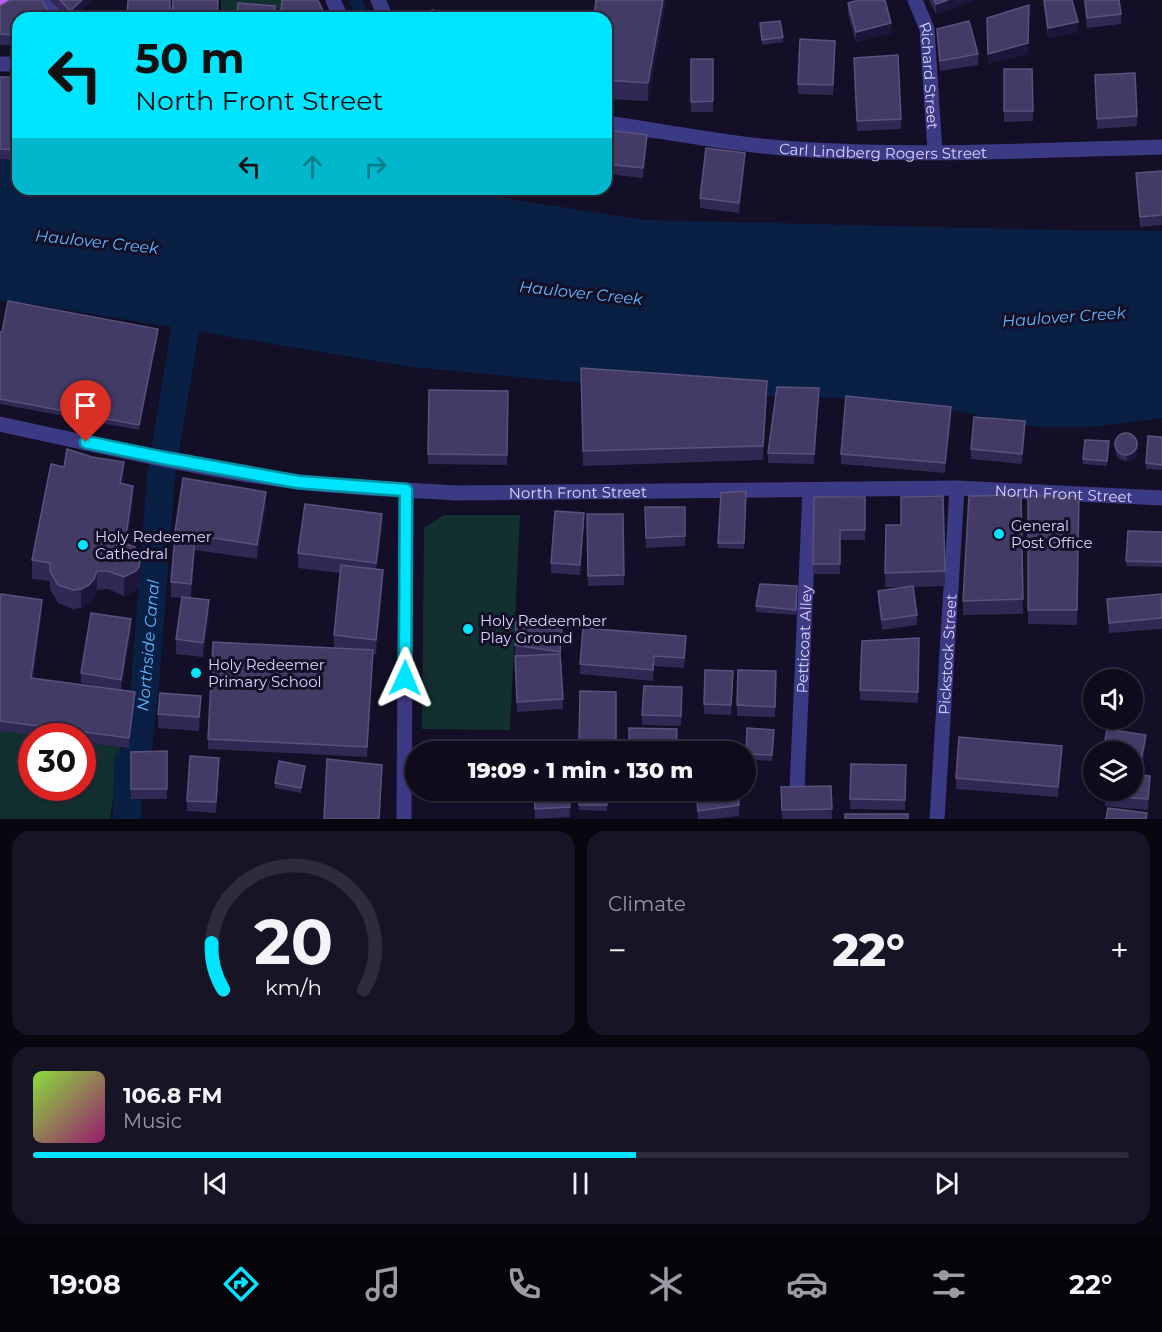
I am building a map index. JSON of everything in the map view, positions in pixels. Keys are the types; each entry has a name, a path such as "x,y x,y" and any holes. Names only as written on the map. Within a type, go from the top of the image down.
{"street":[{"name":"Richard Street","path":"915,0 927,29 935,152"},
{"name":"Carl Lindberg Rogers Street","path":"612,124 767,147 935,152 1162,147"},
{"name":"North Front Street","path":"0,424 151,456 298,482 406,490 458,493 957,488 1162,498"},
{"name":"Pickstock Street","path":"937,819 957,488"},
{"path":"404,819 406,490"},
{"name":"Petticoat Alley","path":"797,789 810,490"}],"green space":[{"path":"221,0 281,0 280,12 221,10"},
{"name":"Holy Redeember Play Ground","path":"444,515 520,515 510,730 422,729 424,528"},
{"path":"0,720 23,723 18,723 18,801 96,801 96,733 122,736 110,819 0,819"}],"water":[{"path":"348,0 362,0 367,12 354,12"},
{"name":"Haulover Creek","path":"0,154 12,155 12,195 484,195 644,220 1162,231 1162,418 1091,427 1036,427 951,410 836,398 762,396 581,383 412,367 24,303 0,301"}],"building":[{"path":"10,0 42,0 49,12 12,12 12,35 0,34 0,6"},
{"path":"60,0 82,0 70,11"},
{"path":"128,0 170,0 170,12 127,12"},
{"path":"173,0 218,0 217,12 172,12"},
{"path":"282,0 318,0 323,12 281,12"},
{"path":"596,0 663,0 648,83 612,80 612,12 595,12"},
{"path":"859,0 885,0 891,23 856,32 848,3"},
{"path":"934,0 948,0 936,4"},
{"path":"1044,0 1072,0 1078,22 1048,28"},
{"path":"1085,0 1119,0 1121,14 1087,18"},
{"path":"238,3 275,6 274,12 237,12"},
{"path":"1029,5 1028,43 988,54 987,18"},
{"path":"780,21 783,37 762,40 760,23"},
{"path":"969,21 978,54 940,61 937,29"},
{"path":"800,39 835,41 833,85 798,84"},
{"path":"898,55 901,119 857,121 854,58"},
{"path":"691,59 713,59 713,101 691,102"},
{"path":"1004,69 1032,69 1033,111 1004,111"},
{"path":"1135,73 1137,116 1097,119 1095,75"},
{"path":"0,77 12,77 12,150 0,149"},
{"path":"612,131 647,135 643,168 612,165"},
{"path":"706,148 745,153 739,203 700,198"},
{"path":"1162,171 1162,215 1140,217 1136,173"},
{"path":"8,301 158,329 139,425 0,399 0,332 2,332"},
{"path":"581,368 767,381 763,446 583,451"},
{"path":"777,387 819,388 814,454 768,453"},
{"path":"429,390 508,391 507,455 428,454"},
{"path":"846,396 951,407 945,463 841,454"},
{"path":"974,417 1025,421 1022,454 971,449"},
{"path":"1122,433 1130,433 1137,440 1137,448 1130,455 1122,455 1115,448 1115,440"},
{"path":"1148,436 1162,437 1162,465 1146,463"},
{"path":"1085,440 1109,441 1107,461 1083,459"},
{"name":"Holy Redeemer Cathedral","path":"67,449 92,457 124,462 120,483 133,486 125,543 135,547 141,556 136,571 124,577 108,571 97,571 89,585 73,590 58,585 50,571 50,563 32,560 51,464 64,467"},
{"path":"183,478 266,492 257,545 175,532"},
{"path":"746,491 744,543 718,543 721,493"},
{"path":"1021,495 1023,599 963,601 969,496"},
{"path":"943,496 945,571 885,573 886,525 901,525 901,497"},
{"path":"1028,496 1079,496 1077,610 1028,610"},
{"path":"814,497 865,497 865,530 840,530 840,564 813,564"},
{"path":"305,504 382,514 376,563 298,553"},
{"path":"645,507 685,507 685,536 646,538"},
{"path":"555,511 584,513 580,565 551,563"},
{"path":"587,514 623,514 624,575 588,576"},
{"path":"1128,531 1162,532 1162,562 1126,561"},
{"path":"175,535 195,537 191,584 171,582"},
{"path":"341,565 383,570 376,640 334,635"},
{"path":"760,584 797,586 796,610 756,606"},
{"path":"913,586 917,615 882,620 878,591"},
{"path":"1,594 42,600 31,678 135,692 129,738 96,734 96,723 18,723 0,721"},
{"path":"1161,594 1162,618 1109,623 1107,599"},
{"path":"182,597 209,600 203,643 176,639"},
{"path":"91,613 131,619 121,680 81,673"},
{"path":"516,620 562,625 560,652 515,645"},
{"path":"583,628 686,636 684,658 654,656 653,670 580,664"},
{"path":"919,638 918,692 860,690 862,641"},
{"path":"213,642 373,650 367,747 208,739"},
{"path":"560,654 563,699 517,702 515,656"},
{"path":"705,670 733,671 731,705 704,704"},
{"path":"738,670 776,671 775,707 737,705"},
{"path":"644,686 682,687 681,716 642,715"},
{"path":"580,691 616,692 616,741 579,741"},
{"path":"160,693 201,696 199,717 158,714"},
{"path":"629,728 677,729 676,741 629,741"},
{"path":"747,728 774,730 772,755 756,754 756,741 746,741"},
{"path":"1107,729 1146,735 1143,750 1143,741 1105,741"},
{"path":"959,737 1062,746 1058,787 956,778"},
{"path":"167,751 167,789 131,789 131,752"},
{"path":"190,756 219,758 216,802 187,801"},
{"path":"327,759 382,765 379,819 324,819"},
{"path":"279,761 305,766 301,788 275,783"},
{"path":"851,764 906,765 905,800 850,799"},
{"path":"1143,776 1150,776 1148,799 1143,799"},
{"path":"831,786 832,809 782,810 781,787"},
{"path":"535,801 570,801 570,807 535,809"},
{"path":"579,801 607,801 607,805 579,805"},
{"path":"697,801 739,801 739,805 698,811"},
{"path":"1108,808 1147,813 1146,819 1106,819"},
{"path":"845,814 908,814 908,819 845,819"}],"waterway":[{"name":"Northside Canal","path":"127,819 128,761 137,757 145,685 161,476 191,294"}],"place":[{"name":"General Post Office","path":"999,534"},
{"name":"Holy Redeemer Cathedral","path":"83,545"},
{"name":"Holy Redeember Play Ground","path":"468,629"},
{"name":"Holy Redeemer Primary School","path":"196,673"}],"route":[{"path":"86,442 298,482 406,490 405,678"}]}
